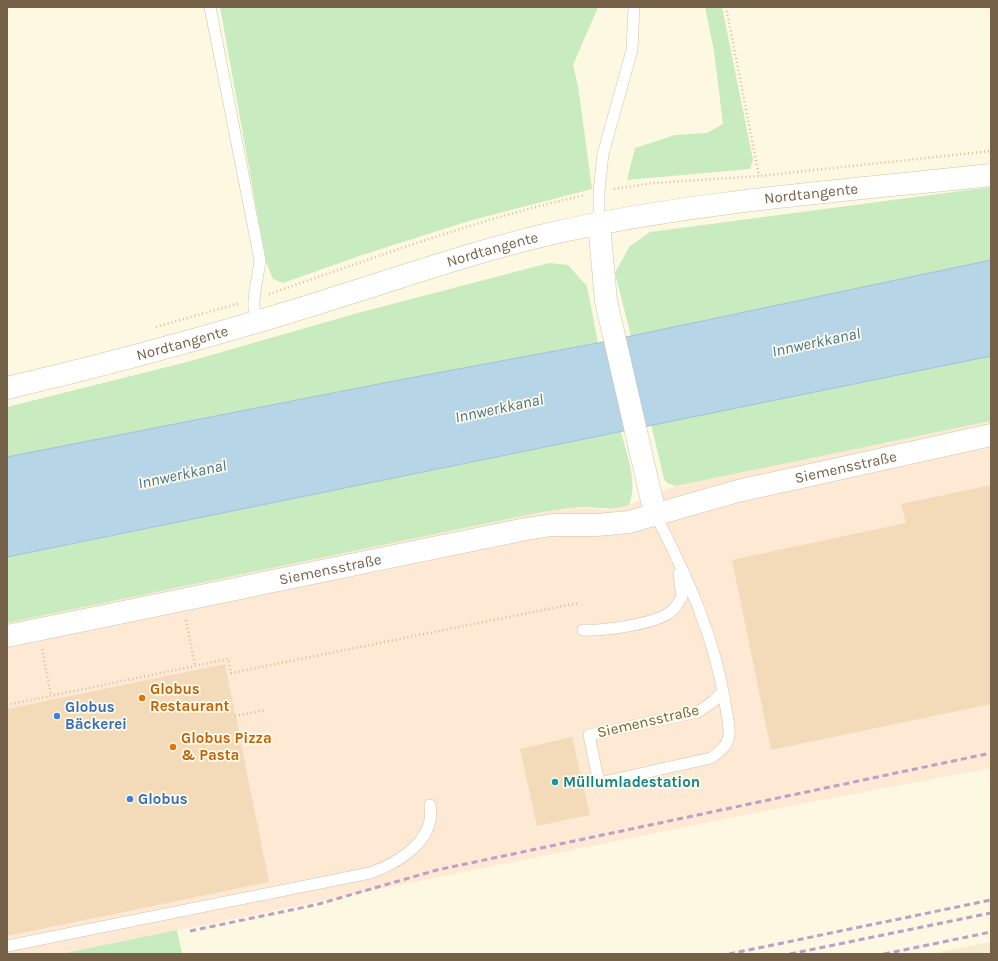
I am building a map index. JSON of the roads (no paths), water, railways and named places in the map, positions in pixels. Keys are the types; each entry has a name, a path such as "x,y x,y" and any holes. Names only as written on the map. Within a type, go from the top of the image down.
{"street":[{"name":"Nordtangente","path":"7,388 81,371 256,322 496,248 599,223 696,207 991,175"},
{"path":"599,223 606,301 655,514"},
{"name":"Siemensstraße","path":"7,636 526,529 552,525 614,524 629,522 738,491 991,436"}],"lane":[{"path":"210,7 260,260 253,299 253,310 256,322"},
{"path":"599,223 599,191 603,154 632,50 634,7"},
{"name":"Siemensstraße","path":"655,514 700,611 713,646 723,691 729,736 723,749 711,758 696,763 599,783 589,734 698,712 715,700 723,691"},
{"path":"583,630 604,631 661,618 673,610 682,597 678,562"},
{"path":"7,946 370,873 390,866 405,856 420,842 430,822 430,805"}],"water":[{"name":"Innwerkkanal","path":"991,260 991,356 7,557 7,457 399,380 598,343"}],"railway":[{"path":"190,931 315,905 437,870 991,753"},
{"path":"729,954 991,900"},
{"path":"790,954 991,913"},
{"path":"884,954 991,932"}],"place":[{"name":"Globus Restaurant","path":"142,698"},
{"name":"Globus Bäckerei","path":"57,716"},
{"name":"Globus Pizza & Pasta","path":"173,747"},
{"name":"Müllumladestation","path":"555,782"},
{"name":"Globus","path":"130,799"}]}
